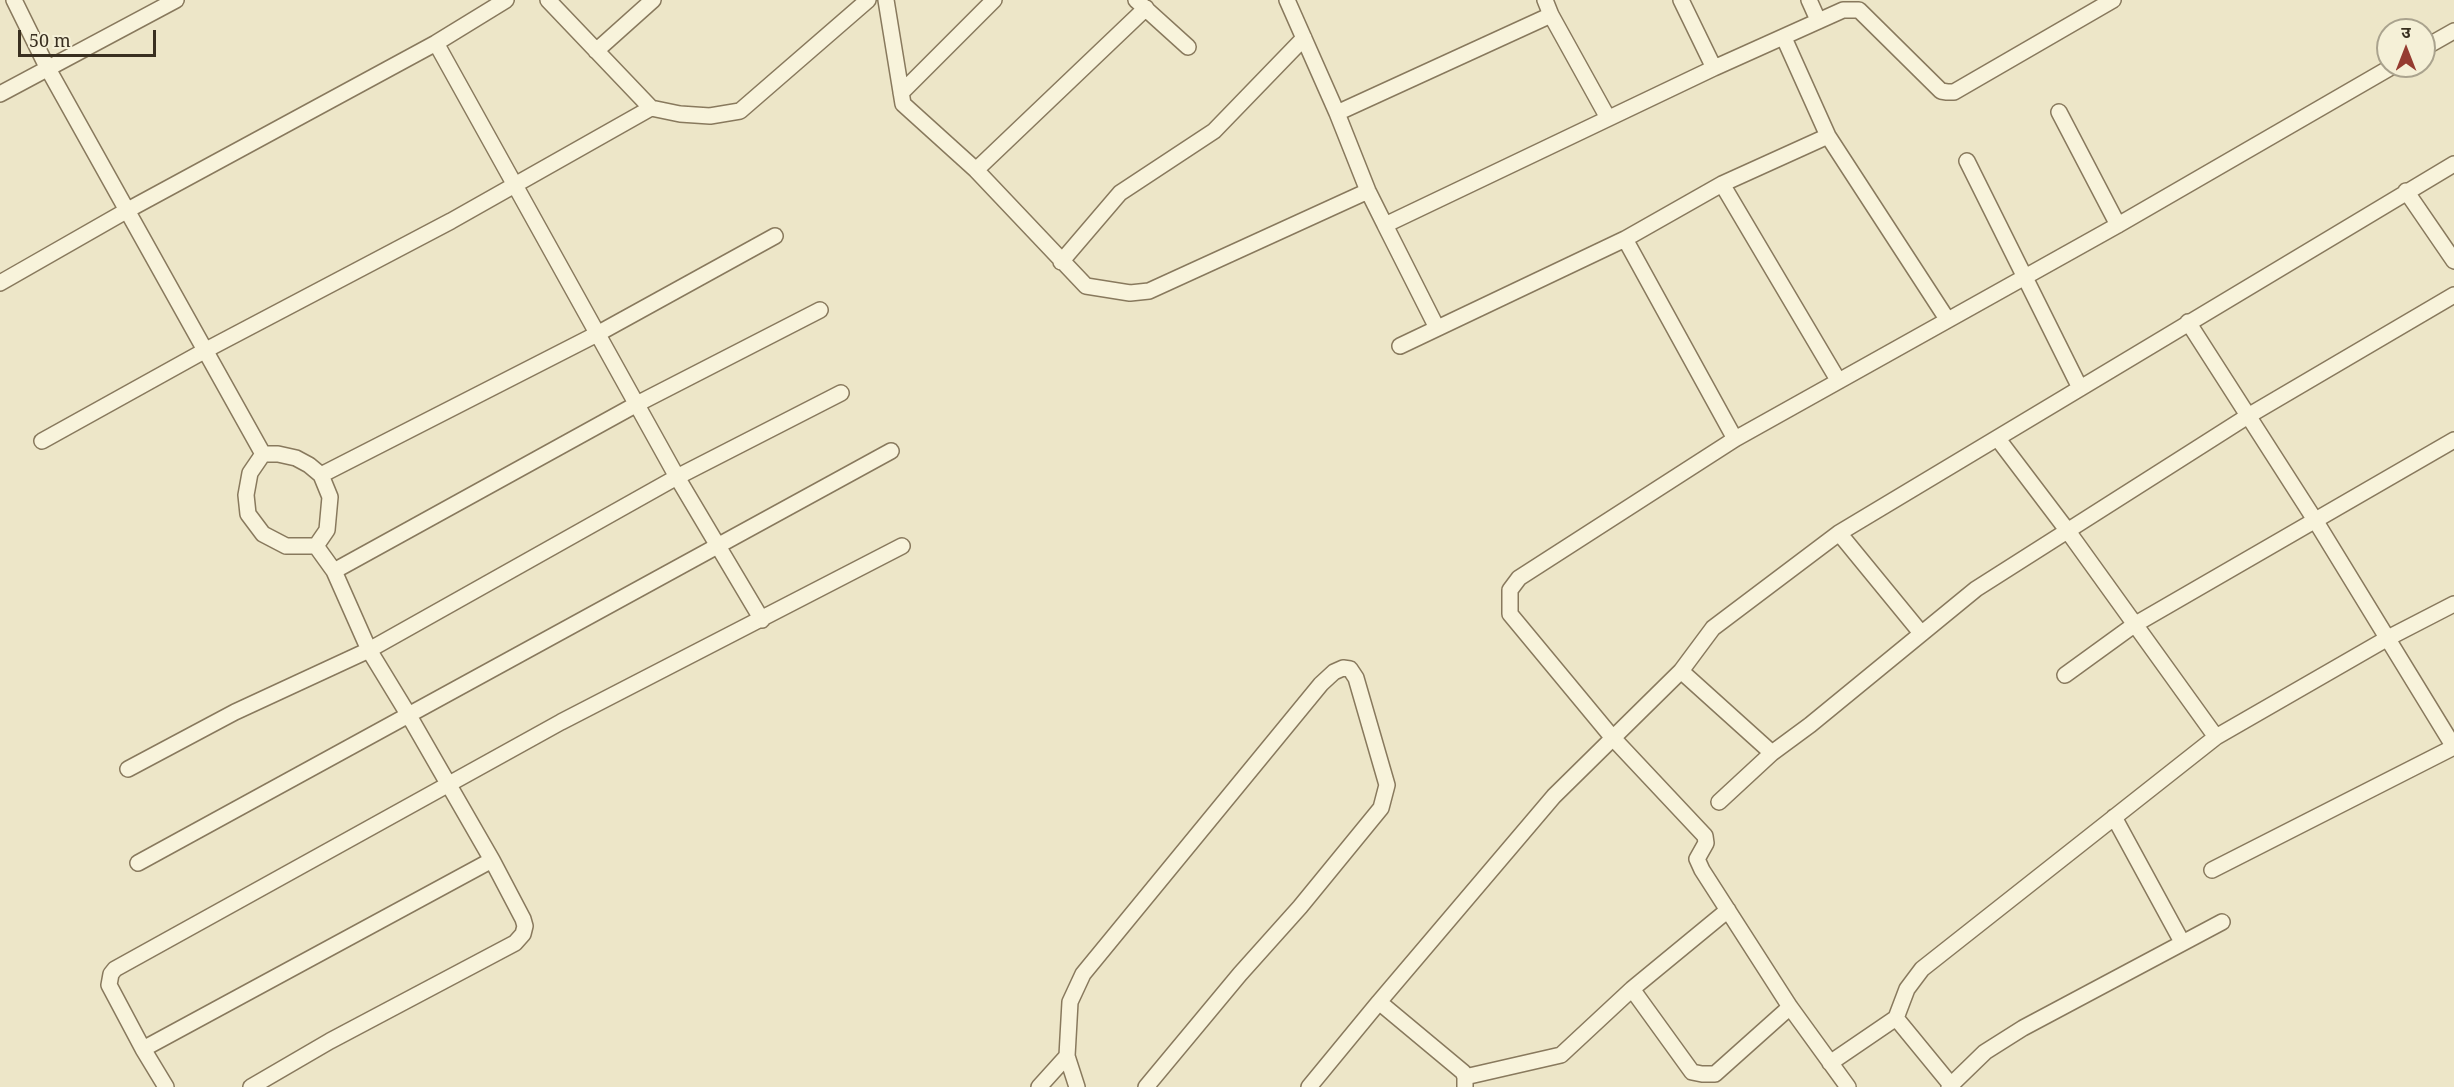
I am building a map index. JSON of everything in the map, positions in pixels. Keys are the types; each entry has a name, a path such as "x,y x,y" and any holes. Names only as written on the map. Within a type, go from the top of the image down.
{"street":[{"path":"14,0 47,67 263,454"},
{"path":"0,94 176,0"},
{"path":"0,283 126,211 436,43 506,0"},
{"path":"548,0 651,108 680,114 710,116 740,111 868,0"},
{"path":"596,51 652,0"},
{"path":"886,0 903,104 976,170 1086,286 1130,293 1149,291 1368,191"},
{"path":"901,93 994,0"},
{"path":"1288,0 1368,191 1437,328"},
{"path":"1545,0 1608,118"},
{"path":"1681,0 1714,68"},
{"path":"1809,0 1818,20"},
{"path":"1385,225 1714,68 1843,10 1859,10 1941,91 1954,92 2113,0"},
{"path":"976,170 1141,4 1188,48"},
{"path":"1337,113 1551,15"},
{"path":"2436,41 2454,31"},
{"path":"1061,262 1120,193 1214,131 1304,38"},
{"path":"1784,38 1828,136 1947,319"},
{"path":"436,43 677,477 762,620"},
{"path":"1848,1087 1790,1007 1698,864 1698,855 1706,843 1705,836 1612,737 1510,614 1510,590 1519,578 1736,439 2118,225 2376,76"},
{"path":"42,441 206,350 451,221 651,108"},
{"path":"2059,112 2118,225"},
{"path":"1400,346 1625,239 1722,184 1828,136"},
{"path":"1966,161 2080,388"},
{"path":"1309,1087 1546,805 1681,671 1713,628 1839,533 2454,164"},
{"path":"1722,184 1838,380"},
{"path":"2406,191 2454,261"},
{"path":"321,475 599,333 774,236"},
{"path":"1625,239 1736,439"},
{"path":"1719,802 1772,753 1976,589 2248,416 2454,296"},
{"path":"334,571 637,404 820,310"},
{"path":"2188,322 2315,520 2454,747 2212,870"},
{"path":"129,769 235,712 369,650 677,477 841,393"},
{"path":"1998,439 2067,530 2216,737"},
{"path":"2065,675 2134,625 2454,440"},
{"path":"138,863 716,545 891,452"},
{"path":"263,454 278,454 296,458 321,475 330,497 327,530 316,546"},
{"path":"263,454 249,473 246,495 248,514 263,534 286,546 316,546"},
{"path":"1839,533 1921,633"},
{"path":"252,1087 330,1041 515,943 524,934 524,918 369,650 334,571 316,546"},
{"path":"166,1087 109,985 111,974 115,969 448,787 561,722 902,546"},
{"path":"1830,1063 1896,1017 1907,989 1922,969 2216,737 2388,638 2454,604"},
{"path":"1077,1087 1066,1056 1070,1002 1083,974 1321,684 1334,672 1343,668 1350,669 1356,678 1387,785 1381,807 1300,907 1240,974 1146,1087"},
{"path":"1681,671 1772,753"},
{"path":"2114,817 2182,942"},
{"path":"143,1049 492,860"},
{"path":"1379,1002 1463,1072 1465,1082 1562,1055 1632,989 1728,910"},
{"path":"1896,1017 1950,1086 1985,1052 2023,1028 2222,922"},
{"path":"1632,989 1692,1072 1702,1074 1715,1074 1790,1007"},
{"path":"1039,1087 1066,1056"}]}
